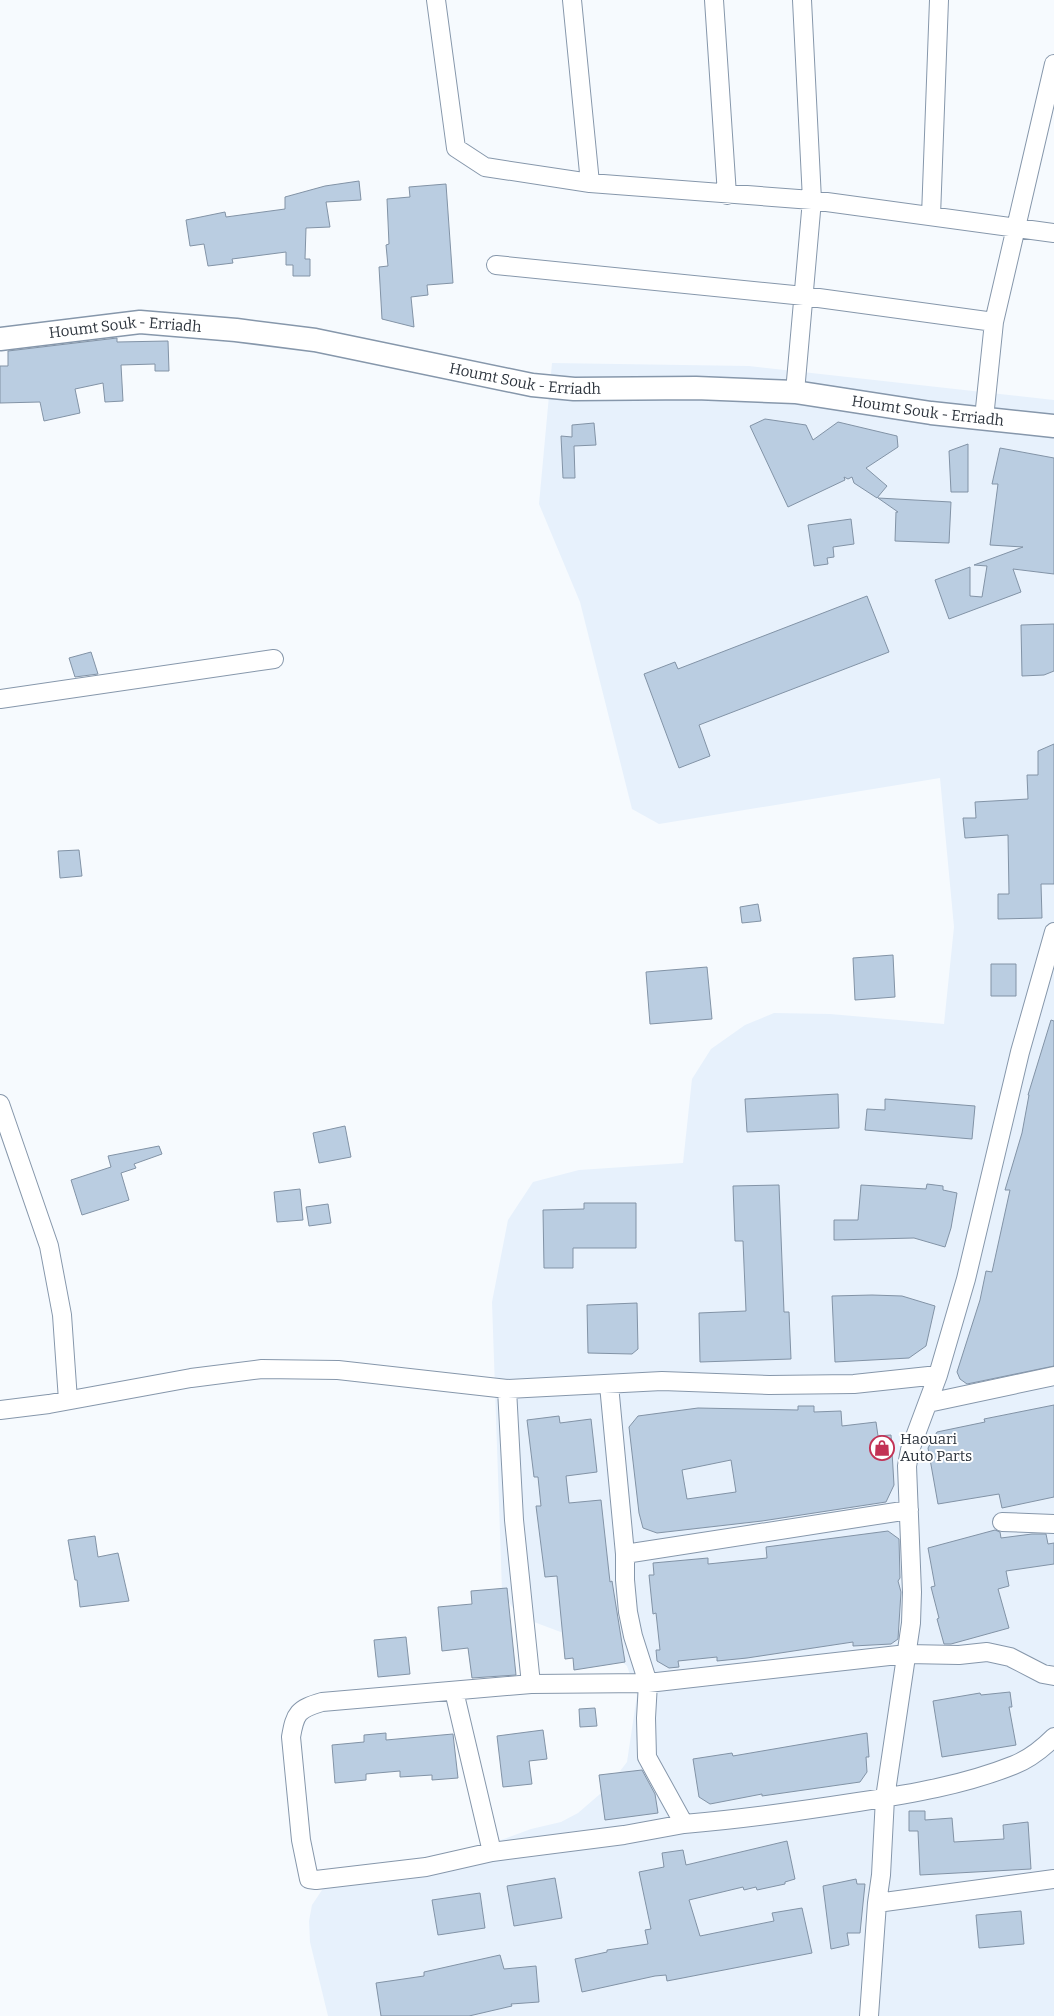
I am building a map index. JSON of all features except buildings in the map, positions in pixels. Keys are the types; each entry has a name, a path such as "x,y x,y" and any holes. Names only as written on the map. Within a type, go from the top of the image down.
{"street":[{"path":"436,0 456,148 485,167 590,183 727,195 812,200 1054,233"},
{"path":"572,0 590,183"},
{"path":"714,0 727,195"},
{"path":"795,392 812,200 802,0"},
{"path":"931,216 939,0"},
{"path":"984,418 994,322 1054,64"},
{"path":"496,265 804,296 994,322"},
{"name":"Houmt Souk - Erriadh","path":"0,339 140,322 236,330 315,340 532,385 574,389 696,388 795,392 931,413 1054,426"},
{"path":"0,699 274,659"},
{"path":"869,2016 877,1903 881,1875 885,1798 911,1624 912,1592 908,1466 910,1450 938,1375 966,1279 1020,1052 1054,932"},
{"path":"0,1104 49,1246 62,1315 68,1400"},
{"path":"0,1410 191,1378 262,1369 338,1370 506,1389 662,1381 769,1385 844,1384 938,1375"},
{"path":"928,1402 1054,1376"},
{"path":"609,1385 625,1554 628,1612 633,1636 648,1683 646,1718 647,1757 684,1824"},
{"path":"506,1389 514,1520 531,1684"},
{"path":"625,1554 909,1510"},
{"path":"1002,1522 1054,1524"},
{"path":"1054,1676 1044,1674 1010,1657 986,1652 959,1655 907,1654 648,1683 531,1684 322,1702 304,1707 298,1712 291,1737 301,1840 309,1879 316,1880 426,1867 492,1852 684,1824 766,1816 885,1798 978,1778 1015,1765 1038,1752 1054,1737"},
{"path":"454,1691 492,1852"},
{"path":"877,1903 1054,1879"}],"shaded area":[{"path":"552,363 749,366 1054,400 1054,2016 328,2016 310,1942 309,1921 312,1905 324,1887 444,1861 531,1829 561,1822 578,1813 607,1788 627,1762 637,1695 627,1666 606,1649 518,1616 502,1591 492,1302 508,1220 533,1182 579,1170 683,1163 692,1079 711,1049 745,1025 774,1013 830,1014 944,1024 954,927 940,778 659,824 632,809 580,602 539,504"}],"place":[{"name":"Haouari Auto Parts","path":"882,1448"}]}
